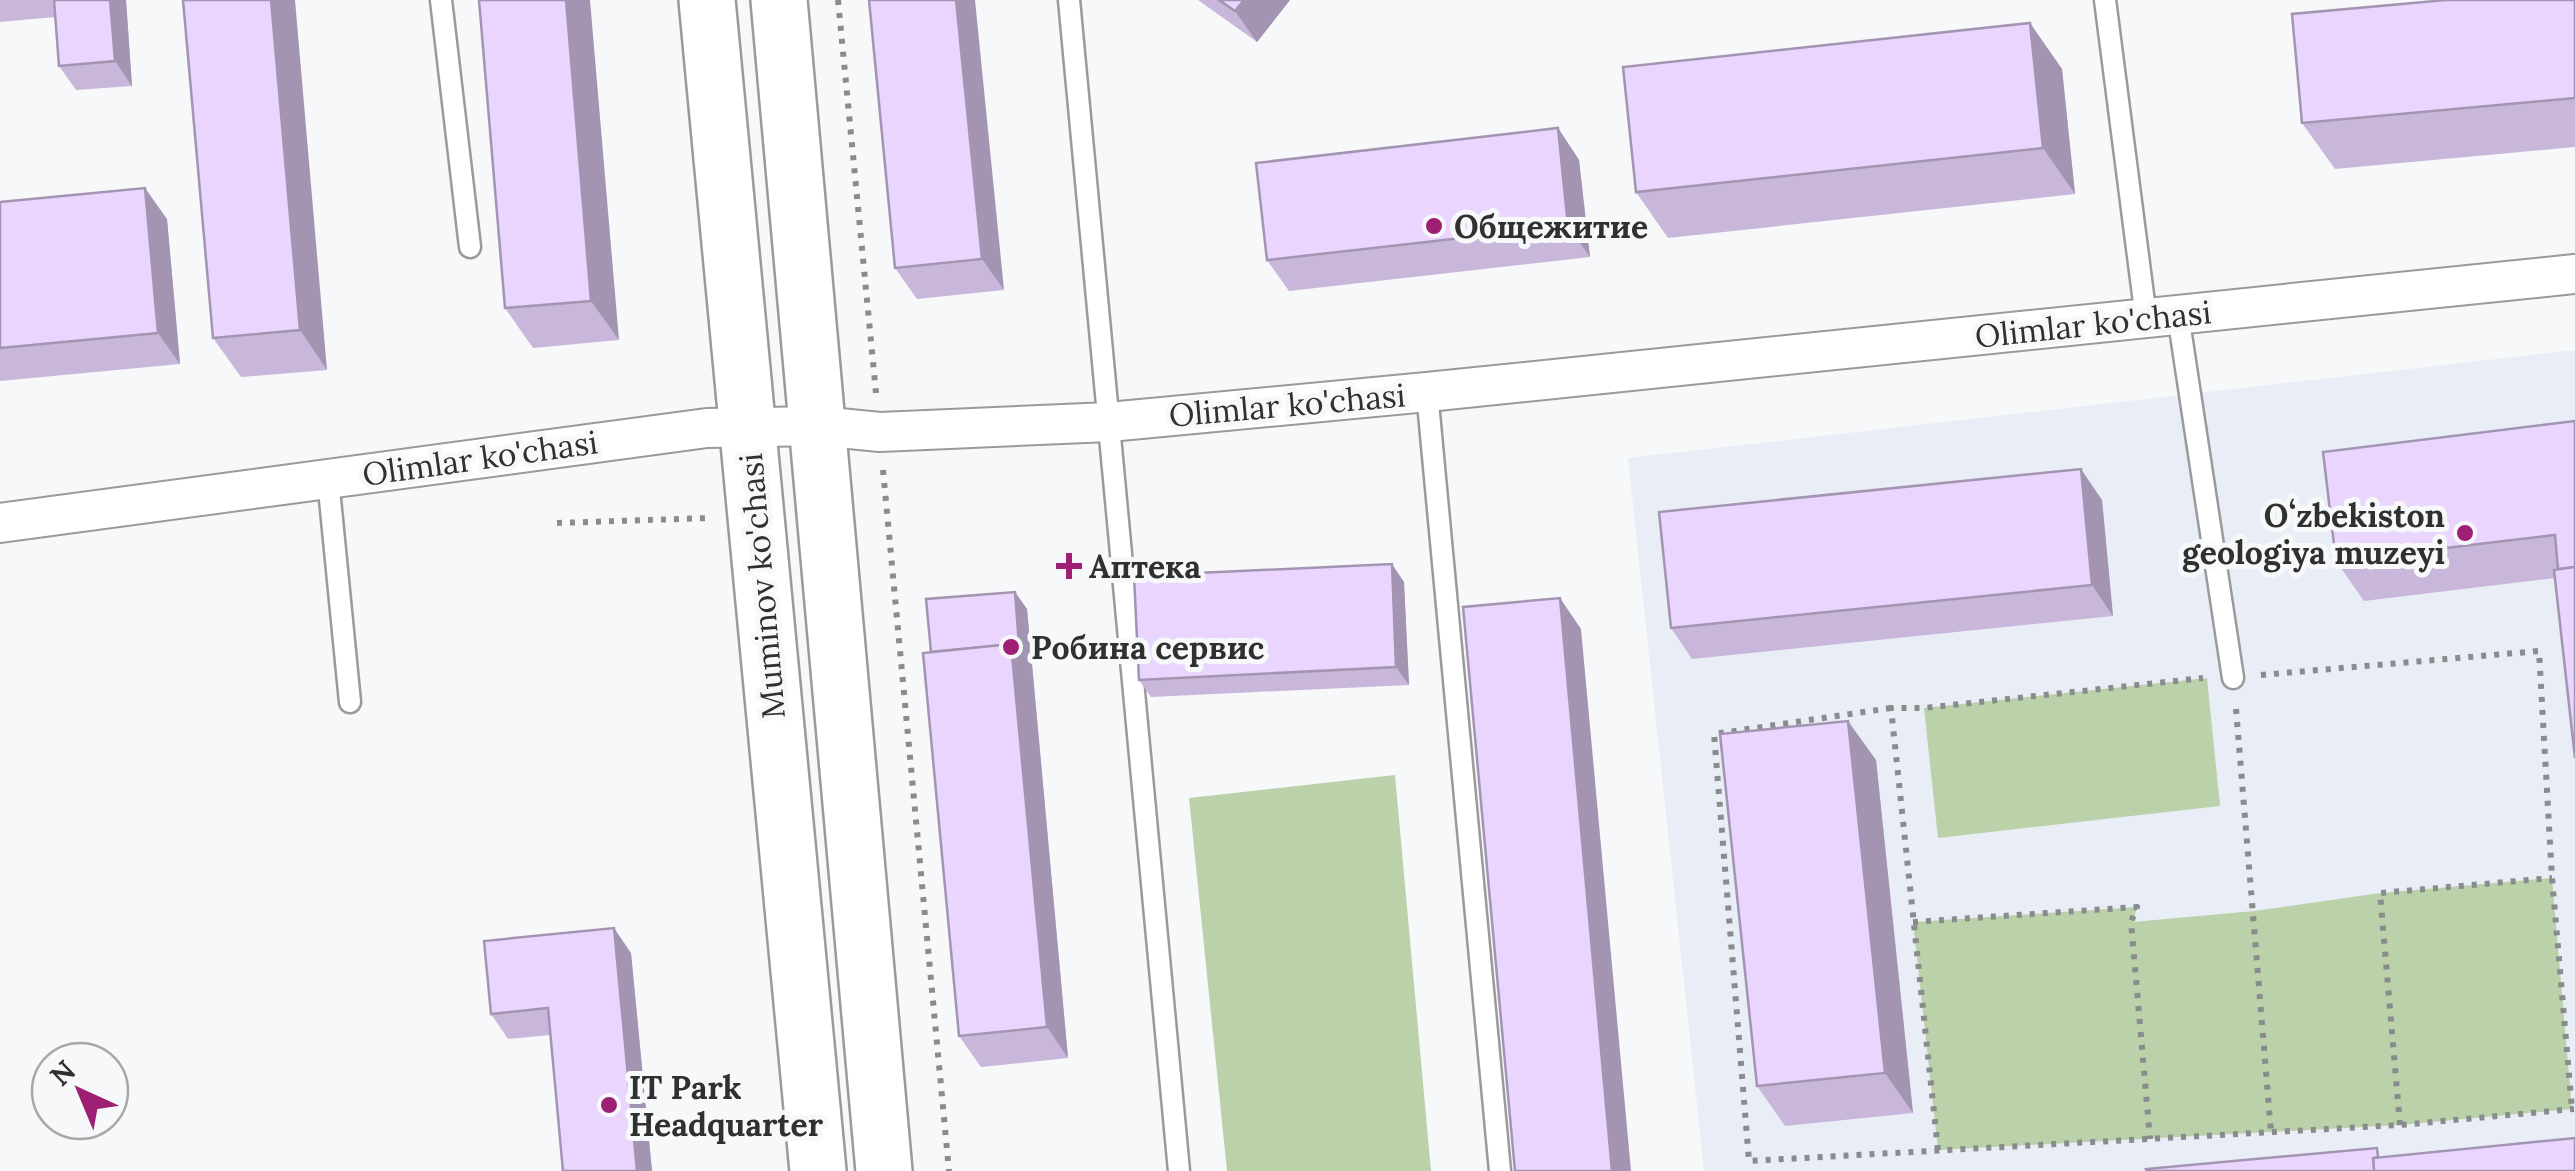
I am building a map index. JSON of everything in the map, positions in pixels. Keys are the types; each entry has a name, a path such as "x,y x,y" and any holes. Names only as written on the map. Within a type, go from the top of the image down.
{"main road":[{"name":"Muminov ko'chasi","path":"707,0 818,1171"},
{"path":"779,0 884,1171"}],"street":[{"name":"Olimlar ko'chasi","path":"0,522 707,428 819,426 880,432 1108,422 2575,274"}],"lane":[{"path":"441,0 470,247"},
{"path":"1069,0 1179,1171"},
{"path":"2105,0 2162,317 2234,678"},
{"path":"1427,392 1500,1171"},
{"path":"328,479 350,702"}],"path":[{"path":"838,0 950,1171"},
{"path":"557,523 714,518"},
{"path":"2539,651 2552,878 2574,1109 2400,1125 1749,1161 1714,734 1890,708 2539,651"},
{"path":"2234,678 2271,1132"},
{"path":"1890,708 1938,1150"},
{"path":"2400,1125 2380,893 2552,878"},
{"path":"1913,922 2137,907 2131,922 2150,1139"}],"shaded area":[{"path":"2575,350 2575,1171 1704,1171 1628,458"}],"green space":[{"path":"2207,678 2220,806 1938,838 1924,708"},
{"path":"1395,775 1431,1171 1227,1171 1189,798"},
{"path":"2552,878 2572,1109 2400,1125 1938,1150 1913,922 2137,907 2133,922 2254,911 2380,893"}],"building":[{"path":"54,0 110,0 115,61 59,66"},
{"path":"183,0 271,0 300,330 213,338"},
{"path":"479,0 566,0 591,301 505,308"},
{"path":"869,0 956,0 982,259 895,268"},
{"path":"1219,0 1244,0 1235,11"},
{"path":"2446,0 2575,0 2575,98 2302,123 2292,14"},
{"path":"2030,23 2043,148 1636,192 1623,67"},
{"name":"Общежитие","path":"1558,128 1568,226 1267,260 1256,163"},
{"path":"145,188 158,333 0,348 0,202"},
{"path":"2575,421 2575,567 2558,569 2555,535 2336,561 2323,452"},
{"path":"2081,469 2092,585 1671,628 1659,512"},
{"path":"1392,564 1396,667 1139,680 1134,576"},
{"path":"2575,567 2575,758 2554,570"},
{"path":"1015,592 1020,658 1011,644 931,652 926,599"},
{"path":"1560,598 1612,1171 1515,1171 1463,607"},
{"path":"1011,644 1047,1027 959,1036 923,653"},
{"path":"1848,721 1885,1073 1757,1086 1720,734"},
{"name":"IT Park Headquarter","path":"614,928 637,1171 563,1171 548,1008 491,1014 484,941"},
{"path":"2575,1138 2575,1171 2374,1171 2373,1158"},
{"path":"2377,1148 2374,1171 2146,1169"}],"place":[{"name":"Общежитие","path":"1434,226"},
{"name":"Oʻzbekiston geologiya muzeyi","path":"2465,533"},
{"name":"Аптека","path":"1069,566"},
{"name":"Робина сервис","path":"1011,647"},
{"name":"IT Park Headquarter","path":"609,1105"}]}
